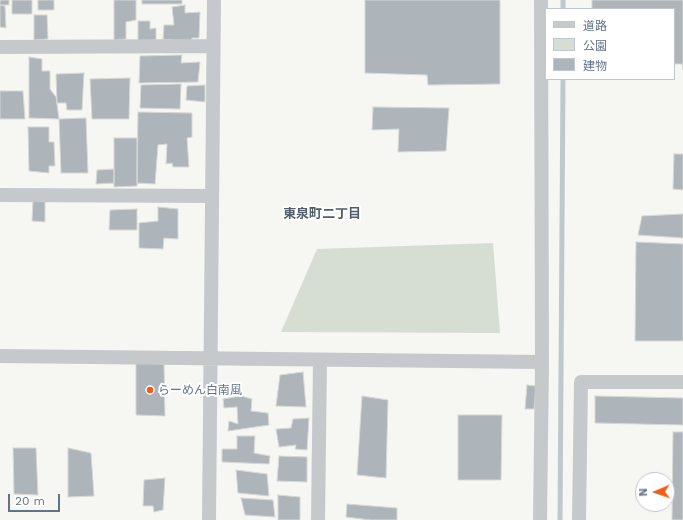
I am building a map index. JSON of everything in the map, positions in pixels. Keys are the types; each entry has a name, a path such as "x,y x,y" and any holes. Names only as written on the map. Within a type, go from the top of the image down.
{"street":[{"path":"209,520 209,359 214,0"},
{"path":"540,520 542,362 541,0"},
{"path":"0,47 213,46"},
{"path":"0,195 212,196"},
{"path":"0,356 542,362"},
{"path":"318,520 320,360"},
{"path":"579,520 581,382 683,382"}],"green space":[{"path":"493,243 500,333 281,332 317,249"}],"building":[{"path":"0,0 9,0 9,5 0,5"},
{"path":"12,0 32,0 32,14 12,14"},
{"path":"38,0 54,0 54,10 38,10"},
{"path":"114,0 136,0 136,20 126,22 126,39 114,40"},
{"path":"142,0 182,0 182,4 142,4"},
{"path":"365,0 500,0 500,84 428,85 427,75 365,73"},
{"path":"592,0 683,0 683,70 682,64 675,64 675,8 592,8"},
{"path":"0,5 5,6 6,28 0,27"},
{"path":"185,5 185,13 200,12 199,38 192,38 191,42 163,39 164,25 174,25 172,7"},
{"path":"34,15 47,15 48,39 34,40"},
{"path":"138,21 150,21 150,29 156,28 156,40 138,41"},
{"path":"182,55 181,63 200,62 198,82 139,83 140,56"},
{"path":"29,57 42,59 42,71 50,71 50,89 56,97 59,119 29,118"},
{"path":"84,73 82,110 67,110 66,103 57,103 56,74"},
{"path":"130,78 129,119 92,119 90,79"},
{"path":"181,84 180,109 140,108 141,85"},
{"path":"205,85 205,102 186,100 187,86"},
{"path":"0,91 23,91 25,119 0,119"},
{"path":"373,107 449,108 446,151 398,152 399,129 372,130"},
{"path":"138,112 192,113 192,137 187,138 189,167 173,167 172,163 166,164 167,144 158,145 155,184 137,183"},
{"path":"86,118 88,173 61,173 59,119"},
{"path":"28,127 49,127 49,142 54,142 55,166 49,166 49,173 29,171"},
{"path":"114,138 137,138 137,186 114,187"},
{"path":"674,154 683,154 683,190 673,189"},
{"path":"114,169 114,183 96,184 97,170"},
{"path":"33,201 45,201 45,222 32,221"},
{"path":"158,207 178,209 178,239 164,238 163,249 139,248 139,223 158,221"},
{"path":"137,209 137,230 109,230 110,210"},
{"path":"683,214 683,238 638,235 642,216"},
{"path":"636,242 683,244 683,341 635,341"},
{"name":"らーめん白南風","path":"136,362 164,364 165,416 136,415"},
{"path":"303,372 306,407 276,406 280,375"},
{"path":"527,385 536,386 534,409 525,409"},
{"path":"241,396 252,399 251,411 268,413 269,425 228,431 229,421 238,424 237,407 224,408 223,399"},
{"path":"362,396 388,400 386,478 357,475"},
{"path":"595,396 683,398 683,425 595,423"},
{"path":"458,415 502,415 501,480 458,480"},
{"path":"309,418 307,450 295,449 296,445 279,447 276,429 291,428 293,419"},
{"path":"673,432 683,432 683,520 672,520 672,512 675,512 675,472 673,472"},
{"path":"237,436 255,436 254,453 270,456 269,464 222,462 222,449 237,449"},
{"path":"13,448 36,448 38,495 14,494"},
{"path":"68,448 91,453 94,496 68,497"},
{"path":"279,456 307,457 307,482 277,481"},
{"path":"236,470 267,474 269,496 238,493"},
{"path":"165,478 163,510 154,512 153,506 143,506 144,480"},
{"path":"278,495 300,497 300,520 278,520"},
{"path":"241,498 273,500 275,517 245,515"},
{"path":"347,504 397,508 397,520 370,520 346,517"}],"waterway":[{"path":"563,0 563,8"},
{"path":"560,520 563,80"}],"place":[{"name":"らーめん白南風","path":"150,390"}],"district":[{"name":"東泉町二丁目","path":"322,214"}]}
